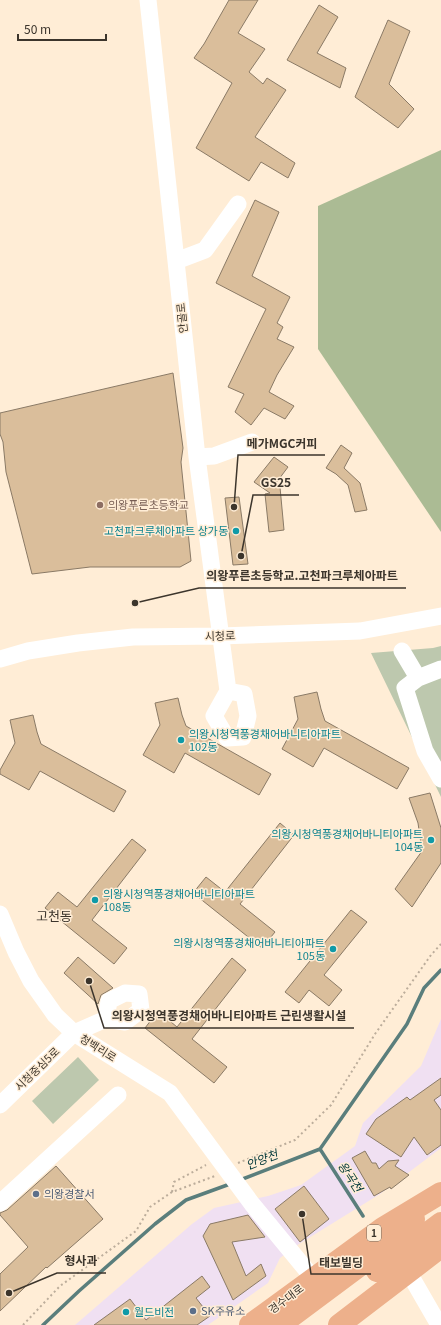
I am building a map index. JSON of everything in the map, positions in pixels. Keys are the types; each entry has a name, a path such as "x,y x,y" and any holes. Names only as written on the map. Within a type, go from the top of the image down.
{"main road":[{"name":"경수대로","path":"250,1325 382,1228 440,1194"},
{"name":"1","path":"280,1325 386,1246 440,1194"},
{"path":"303,1325 441,1223"},
{"path":"339,1325 409,1273 441,1247"}],"street":[{"name":"안골로","path":"148,0 197,457 228,691"},
{"path":"176,261 205,250 238,204"},
{"path":"197,457 214,456 252,442"},
{"name":"시청로","path":"0,659 28,651 133,638 360,631 441,616"},
{"path":"402,651 418,678"},
{"path":"441,669 418,678 405,688 425,751 441,779"},
{"name":"청백리로","path":"1,919 31,981 55,1015 74,1034 170,1094 222,1166 313,1278"},
{"name":"시청중심5로","path":"0,1105 74,1034 106,1019"},
{"path":"0,1203 118,1096"},
{"path":"409,1273 439,1325"}],"path":[{"path":"172,1192 174,1182 245,1160 295,1140 330,1105 375,1034 431,955 441,944"},
{"path":"23,1325 60,1286 136,1231 150,1207 172,1192 222,1166"}],"shaded area":[{"path":"441,1019 441,1148 380,1194 299,1244 280,1258 268,1283 208,1325 75,1325 192,1224 214,1208 268,1196 301,1185 355,1146 363,1123 421,1066"}],"green space":[{"path":"441,150 441,532 318,349 318,206"},
{"path":"441,646 441,797 371,653"},
{"path":"78,1057 99,1080 53,1124 32,1101"}],"building":[{"path":"229,0 258,0 238,33 265,49 249,72 263,84 267,78 286,90 255,137 295,163 288,178 261,162 249,181 196,148 232,83 194,58 204,44"},
{"path":"319,5 338,17 317,53 346,68 340,88 287,60"},
{"path":"388,20 410,31 389,84 414,109 398,128 355,97"},
{"path":"255,200 279,212 252,276 290,297 277,323 283,327 277,339 294,347 277,375 269,392 294,406 285,419 264,408 251,425 235,412 244,394 228,387 266,309 216,283"},
{"name":"의왕푸른초등학교","path":"173,373 183,448 181,462 191,561 180,567 90,567 32,574 6,472 3,442 0,434 0,413"},
{"path":"341,445 352,453 344,468 360,483 367,510 355,512 348,485 336,474 326,468"},
{"path":"274,457 288,467 276,483 280,487 284,530 269,532 265,494 270,493 254,482"},
{"name":"고천파크루체아파트 상가동","path":"239,497 248,564 233,565 225,498"},
{"path":"317,692 325,721 409,768 397,789 324,748 313,767 282,749 298,719 294,697"},
{"name":"의왕시청역풍경채어바니티아파트 102동","path":"178,698 186,726 271,774 259,795 185,753 174,773 143,755 160,725 155,703"},
{"path":"33,715 41,744 126,791 114,812 40,771 29,790 0,774 0,770 15,743 10,720"},
{"name":"의왕시청역풍경채어바니티아파트 104동","path":"430,793 441,828 441,863 412,907 395,889 422,851 418,823 409,798"},
{"path":"280,823 294,835 240,904 275,932 262,948 193,893 206,877 225,892"},
{"name":"의왕시청역풍경채어바니티아파트 108동","path":"132,839 146,850 92,920 127,948 114,964 45,908 58,892 77,907"},
{"name":"의왕시청역풍경채어바니티아파트 105동","path":"351,910 367,922 324,975 342,990 329,1006 309,990 299,1003 285,992"},
{"path":"78,957 113,988 101,995 98,1004 64,973"},
{"path":"232,958 246,970 192,1039 227,1067 214,1083 145,1028 158,1011 177,1027"},
{"path":"441,1078 441,1095 434,1100 441,1110 441,1145 427,1155 414,1137 401,1157 366,1134 376,1119 407,1097 410,1100"},
{"path":"365,1151 372,1163 376,1163 379,1169 388,1161 399,1160 395,1166 409,1175 391,1189 390,1187 374,1196 352,1158"},
{"path":"56,1166 103,1219 47,1268 46,1267 0,1311 0,1274 28,1247 0,1215 0,1213 7,1210"},
{"path":"304,1186 329,1219 300,1242 275,1209"},
{"path":"248,1215 265,1237 232,1242 246,1276 261,1264 266,1276 233,1300 203,1236 210,1224"},
{"path":"202,1276 210,1287 196,1298 210,1316 197,1325 94,1325 130,1299 146,1320"}],"waterway":[{"name":"안양천","path":"240,1180 320,1149 407,1024 424,988 441,970"},
{"name":"왕곡천","path":"320,1149 363,1216"},
{"name":"안양천","path":"43,1325 155,1224 186,1200 230,1184"}],"place":[{"name":"의왕푸른초등학교","path":"100,505"},
{"name":"메가MGC커피","path":"234,507"},
{"name":"고천파크루체아파트 상가동","path":"236,531"},
{"name":"GS25","path":"241,556"},
{"name":"의왕푸른초등학교.고천파크루체아파트","path":"135,603"},
{"name":"의왕시청역풍경채어바니티아파트 102동","path":"181,740"},
{"name":"의왕시청역풍경채어바니티아파트 104동","path":"431,840"},
{"name":"의왕시청역풍경채어바니티아파트 108동","path":"95,900"},
{"name":"의왕시청역풍경채어바니티아파트 105동","path":"333,949"},
{"name":"의왕시청역풍경채어바니티아파트 근린생활시설","path":"89,981"},
{"name":"의왕경찰서","path":"36,1194"},
{"name":"태보빌딩","path":"302,1214"},
{"name":"형사과","path":"9,1293"},
{"name":"SK주유소","path":"193,1311"},
{"name":"월드비전","path":"126,1312"}],"district":[{"name":"고천동","path":"54,916"}]}
